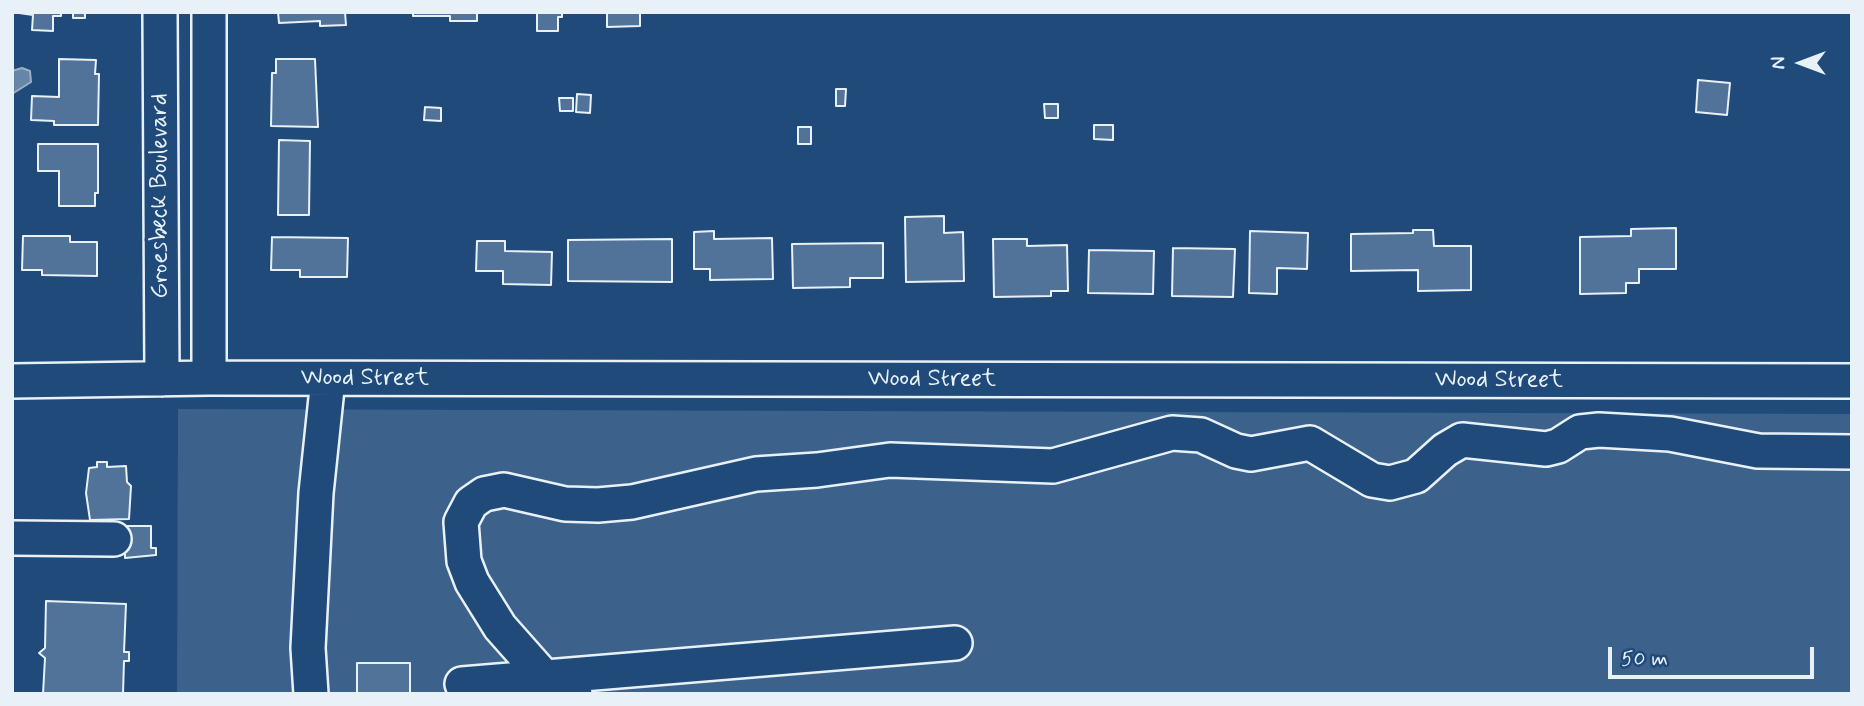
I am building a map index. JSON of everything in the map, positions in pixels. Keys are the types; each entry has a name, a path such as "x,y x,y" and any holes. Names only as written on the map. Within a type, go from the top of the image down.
{"street":[{"name":"Groesbeck Boulevard","path":"160,12 162,379"},
{"name":"Groesbeck Boulevard","path":"209,12 209,378"},
{"name":"Wood Street","path":"12,381 209,378 1852,381"},
{"path":"311,694 309,648 316,493 328,379"},
{"path":"575,694 558,688 545,677 493,617 464,561 460,522 471,503 492,491 513,491 565,504 598,505 632,502 756,474 817,470 890,460 1052,466 1172,433 1201,435 1236,451 1251,454 1310,443 1372,480 1390,483 1416,476 1445,450 1462,440 1546,449 1558,446 1580,432 1599,430 1670,434 1758,451 1852,452"},
{"path":"12,538 114,539"},
{"path":"462,684 955,643"}],"shaded area":[{"path":"22,68 30,71 31,82 12,94 12,71"},
{"path":"178,409 1852,414 1852,694 177,694"}],"building":[{"path":"12,12 61,12 61,16 53,16 53,31 32,30 33,15"},
{"path":"66,12 89,12 85,13 85,18 73,18 73,13"},
{"path":"278,12 345,12 346,25 320,26 320,21 279,23"},
{"path":"413,12 477,12 477,21 450,21 450,16 413,16"},
{"path":"537,12 562,12 562,17 558,17 558,31 537,31"},
{"path":"607,12 640,12 640,26 607,27"},
{"path":"59,59 96,60 95,74 99,74 98,125 54,125 54,121 31,120 32,96 59,97"},
{"path":"276,59 315,59 318,127 271,126 272,73 276,73"},
{"path":"1698,80 1730,83 1727,115 1696,112"},
{"path":"836,89 846,89 845,106 836,106"},
{"path":"577,94 591,95 590,113 576,112"},
{"path":"559,98 573,98 573,111 560,111"},
{"path":"1044,104 1058,104 1058,118 1045,118"},
{"path":"425,107 441,108 441,121 424,120"},
{"path":"1094,125 1113,125 1113,140 1094,139"},
{"path":"798,127 811,127 811,144 798,144"},
{"path":"279,140 310,141 309,215 278,215"},
{"path":"38,144 98,144 98,193 95,193 95,206 59,206 59,171 38,171"},
{"path":"944,216 944,233 963,232 964,281 906,282 905,217"},
{"path":"1676,228 1676,269 1639,269 1639,283 1626,283 1626,293 1580,294 1580,237 1631,236 1631,229"},
{"path":"1413,230 1433,230 1434,246 1471,246 1471,290 1418,291 1418,270 1351,271 1351,234 1413,233"},
{"path":"714,231 714,239 772,238 773,279 710,280 710,269 694,269 694,232"},
{"path":"1250,231 1308,233 1307,269 1277,268 1277,294 1249,293"},
{"path":"23,236 70,236 70,242 97,242 97,276 42,275 42,270 22,270"},
{"path":"272,237 348,238 347,277 300,277 300,270 271,270"},
{"path":"672,239 672,282 568,281 568,240"},
{"path":"993,239 1027,239 1027,246 1067,245 1068,291 1051,291 1051,296 994,297"},
{"path":"477,241 505,241 505,251 552,252 551,285 503,284 503,271 476,271"},
{"path":"883,243 883,278 850,278 850,287 793,288 792,244"},
{"path":"1173,248 1235,249 1233,297 1172,296"},
{"path":"1089,250 1154,251 1153,294 1088,293"},
{"path":"97,462 107,462 107,467 126,466 127,482 131,486 129,519 90,520 86,493 89,468 97,467"},
{"path":"125,526 151,526 151,548 156,548 156,555 125,558"},
{"path":"46,601 126,604 124,652 129,652 129,661 124,661 123,694 43,694 45,658 39,653 45,648"},
{"path":"357,663 410,663 410,694 357,694"}]}
